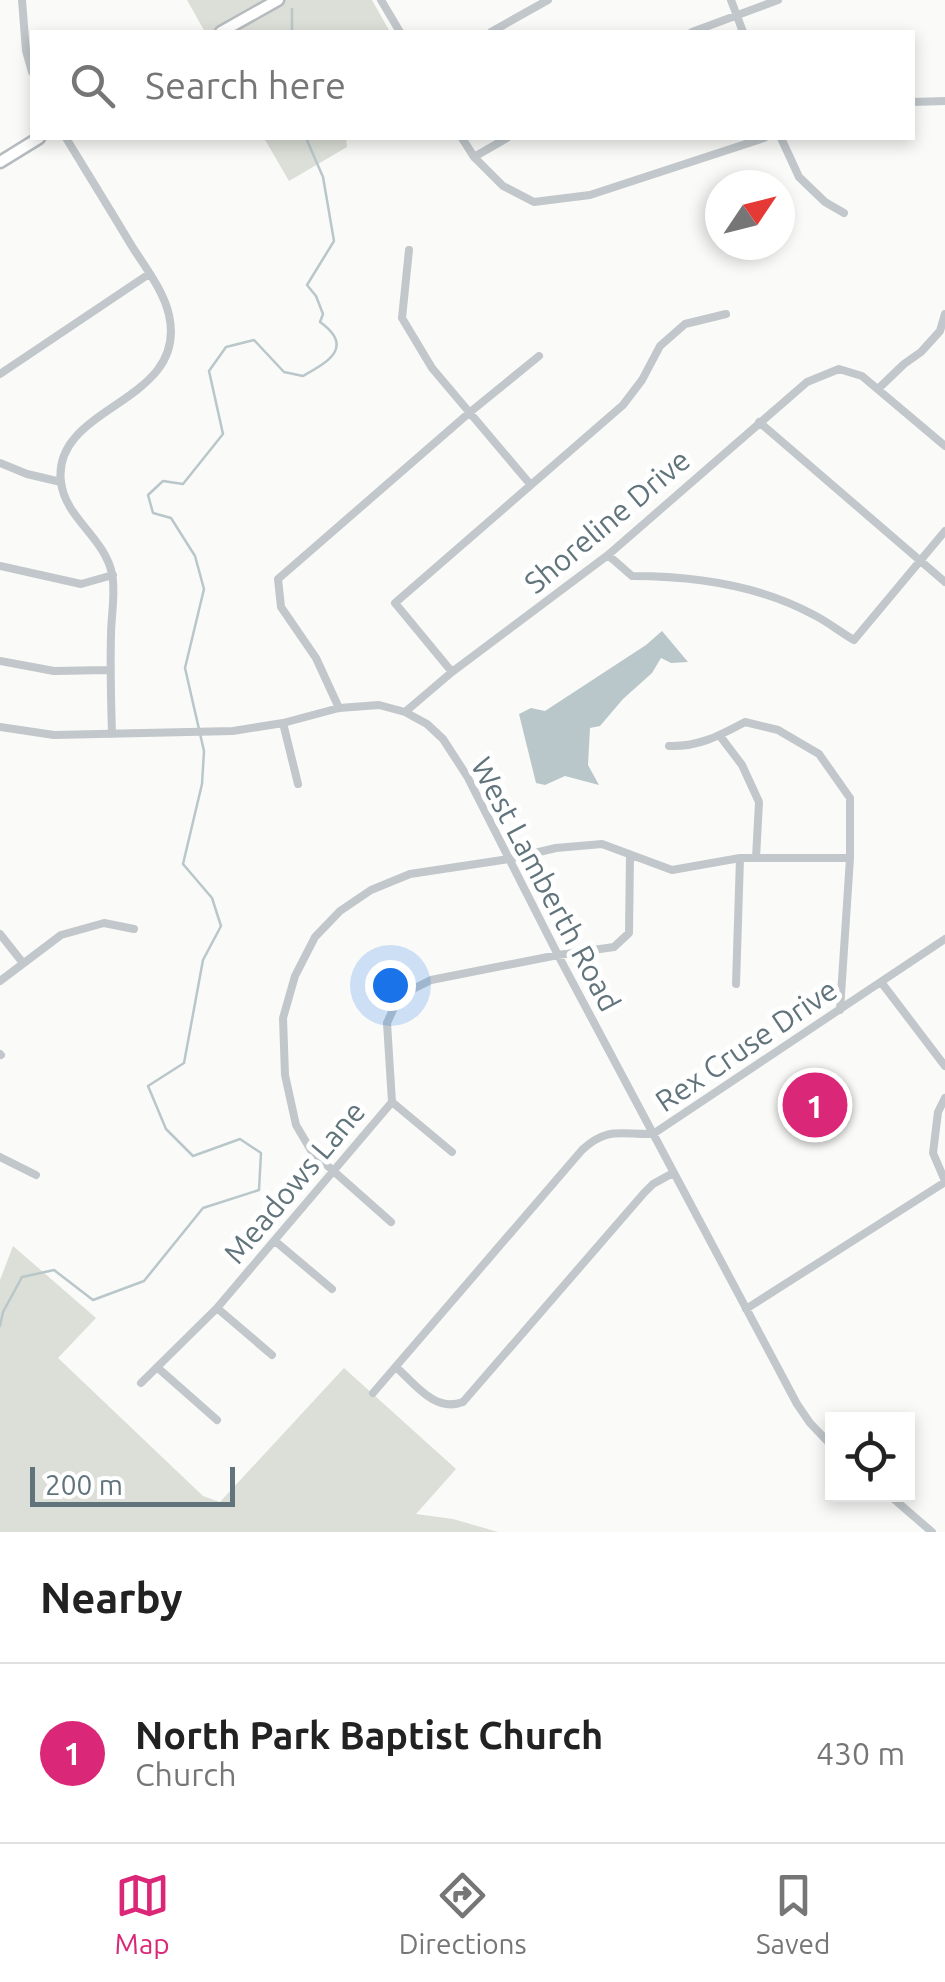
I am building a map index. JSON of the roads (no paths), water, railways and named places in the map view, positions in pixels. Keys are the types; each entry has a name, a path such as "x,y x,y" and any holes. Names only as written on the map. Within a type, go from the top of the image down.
{"main road":[{"path":"225,30 278,0"},
{"path":"0,162 36,140"}],"street":[{"path":"22,0 30,65"},
{"path":"381,0 399,30"},
{"path":"495,30 548,0"},
{"path":"732,0 742,30"},
{"path":"697,30 778,0"},
{"path":"915,102 945,101"},
{"path":"67,140 149,274 168,311 172,339 153,377 87,425 72,441 63,460 60,482 71,510 102,549 113,575 112,734"},
{"path":"463,140 503,186 534,202 590,195 758,140"},
{"path":"474,157 504,140"},
{"path":"782,140 798,177 825,202 844,213"},
{"path":"409,250 402,318 432,368 530,484"},
{"path":"0,374 149,274"},
{"path":"452,672 395,602 623,405 660,346 685,324 726,314"},
{"path":"945,314 940,332 878,390 945,446"},
{"path":"339,708 316,658 281,607 278,579 539,356"},
{"name":"Shoreline Drive","path":"405,712 608,555 807,382 839,369 862,376 878,390"},
{"path":"759,422 945,582"},
{"path":"0,463 60,482"},
{"path":"608,555 632,576 667,576 752,589 812,614 854,640 945,531"},
{"path":"0,566 81,584 113,575"},
{"path":"0,662 54,671 110,670"},
{"path":"0,727 54,735 233,731 339,708 379,705 405,712"},
{"name":"West Lamberth Road","path":"405,712 443,739 467,776 746,1309 799,1406 825,1439"},
{"path":"668,746 690,746 745,722 778,730 819,754 850,798 840,1010"},
{"path":"283,723 298,784"},
{"path":"720,736 742,765 758,802 756,858"},
{"path":"392,1222 312,1152 296,1125 286,1074 283,1018 294,976 315,937 340,911 372,890 410,874 556,848 602,844 672,870 740,858 850,858"},
{"name":"Meadows Lane","path":"142,1383 217,1308 392,1102 387,1023 396,1003 431,980 614,948 629,933 630,856"},
{"path":"736,984 740,858"},
{"path":"0,981 61,935 104,923 134,928"},
{"path":"0,934 23,963"},
{"name":"Rex Cruse Drive","path":"373,1393 594,1138 603,1134 653,1134 945,939"},
{"path":"881,982 945,1066"},
{"path":"746,1309 945,1181 933,1153 938,1112 945,1098"},
{"path":"392,1102 452,1152"},
{"path":"0,1156 36,1175"},
{"path":"396,1367 437,1403 448,1406 462,1402 644,1193 673,1173"},
{"path":"274,1241 332,1289"},
{"path":"217,1308 272,1354"},
{"path":"158,1368 217,1420"},
{"path":"897,1502 932,1532"}],"waterway":[{"path":"292,9 292,30"},
{"path":"0,1326 22,1277 54,1270 93,1300 144,1281 203,1208 259,1190 261,1153 240,1139 193,1156 166,1129 148,1086 184,1063 203,960 221,926 212,898 183,864 202,784 204,751 185,668 204,589 195,556 171,518 153,513 148,495 163,481 183,484 223,434 209,371 226,347 254,340 284,372 303,376 334,353 336,339 320,322 323,314 307,285 334,241 323,177 307,140"}],"place":[{"name":"North Park Baptist Church","path":"815,1105"}]}
